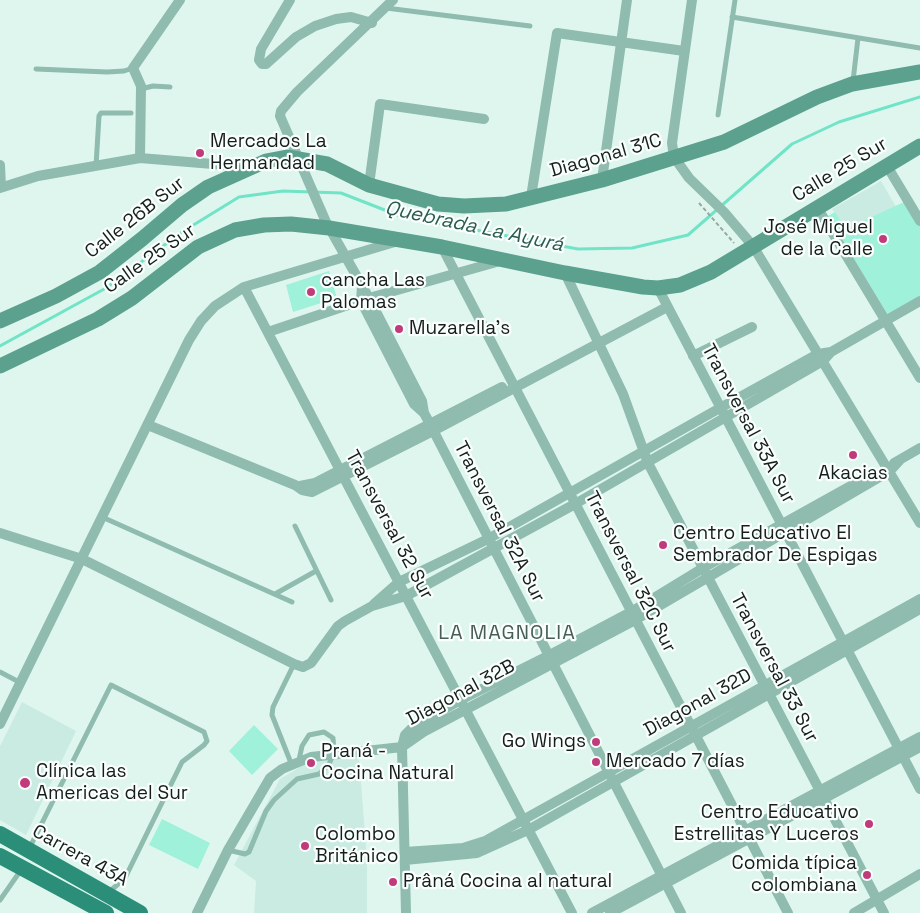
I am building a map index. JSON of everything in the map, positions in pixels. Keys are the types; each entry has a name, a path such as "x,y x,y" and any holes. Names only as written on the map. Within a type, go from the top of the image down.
{"main road":[{"name":"Diagonal 31C","path":"298,162 327,164 369,184 438,204 464,206 506,204 602,180 724,142 817,97 852,84 920,72"},
{"name":"Calle 25 Sur","path":"0,366 98,319 132,298 198,247 235,230 264,225 326,223 565,273 663,299 920,146"},
{"name":"Calle 26B Sur","path":"0,321 56,296 100,272 182,205 208,187 249,167 283,157 298,162"},
{"name":"Carrera 43A","path":"0,834 140,913"},
{"name":"Carrera 43A","path":"0,856 100,912"}],"street":[{"path":"140,158 141,89 133,68 180,0"},
{"path":"290,0 261,49 259,60 262,64 266,64 296,38 315,26 336,19 351,17 372,23"},
{"path":"602,180 627,0"},
{"path":"692,0 672,143 674,157 689,178 724,212 753,246 920,523"},
{"path":"298,162 282,123 281,110 297,92 372,23 389,4"},
{"path":"531,198 557,33 684,51"},
{"path":"369,184 380,104 484,118"},
{"path":"0,165 0,188 38,176 140,158 249,167"},
{"name":"Transversal 32A Sur","path":"298,162 326,223 362,286 365,299 414,404 424,413 681,913"},
{"path":"887,166 920,222"},
{"path":"817,207 920,378"},
{"path":"0,724 189,340 201,321 215,306 244,287 401,240"},
{"name":"Transversal 32C Sur","path":"442,247 788,913"},
{"path":"268,332 365,299 506,260"},
{"name":"Transversal 33 Sur","path":"565,273 623,394 648,462 765,690 884,913"},
{"name":"Transversal 32 Sur","path":"244,287 572,913"},
{"path":"148,425 295,485 310,485 342,474 599,341 663,299"},
{"name":"Transversal 33A Sur","path":"663,299 920,789"},
{"path":"572,499 644,452 723,413 920,301"},
{"path":"693,356 752,326"},
{"path":"372,606 406,596 490,544 572,499 648,462 723,413"},
{"name":"Diagonal 32B","path":"197,913 228,850 270,778 295,762 334,753 402,747 417,736 466,711 550,661 633,616 705,572 920,448"},
{"path":"0,532 82,560 303,667 311,663 338,626 372,606 399,582 490,544"},
{"name":"Diagonal 32D","path":"845,646 920,599"},
{"name":"Diagonal 32D","path":"405,856 474,846 526,825 845,646 920,609"},
{"name":"Diagonal 32B","path":"402,747 405,734 411,729 460,700 550,661"},
{"path":"592,913 664,879 821,795 901,752 920,737"},
{"path":"402,747 406,913"},
{"path":"901,752 920,747"},
{"path":"854,913 920,874"},
{"path":"610,913 664,879"}],"lane":[{"path":"718,116 735,0"},
{"path":"389,4 530,26"},
{"path":"732,18 920,48"},
{"path":"852,84 858,38"},
{"path":"36,69 107,72 124,71 133,68"},
{"path":"141,89 154,86 170,87"},
{"path":"96,166 99,116 101,113 131,113"},
{"path":"102,517 292,602"},
{"path":"295,526 330,600"},
{"path":"275,594 316,570"},
{"path":"294,664 273,707 272,715 295,762"},
{"path":"0,672 21,683"},
{"path":"29,850 111,685 204,732 207,741 182,762 125,878 107,893"},
{"path":"228,850 244,854 249,852 270,805 296,779 319,774 334,753 333,738 324,732 314,732 305,739 295,762"},
{"path":"0,900 22,868"}],"path":[{"path":"695,198 738,247"}],"shaded area":[{"path":"881,181 920,248 846,229 832,209"},
{"name":"Clínica las Americas del Sur","path":"22,702 76,731 26,835 0,820 0,746"},
{"name":"Colombo Británico","path":"359,757 367,860 367,913 254,913 256,881 234,865 280,779 315,758"}],"green space":[{"name":"José Miguel de la Calle","path":"906,201 920,226 920,297 888,315 828,216 835,212 846,229"},
{"name":"cancha Las Palomas","path":"329,271 337,298 293,312 286,285"},
{"path":"254,725 278,749 252,775 229,751"},
{"path":"162,819 210,843 198,869 149,845"}],"waterway":[{"name":"Quebrada La Ayurá","path":"0,346 106,288 182,232 239,197 283,191 341,193 400,216 578,249 632,248 688,235 792,144 839,122 920,97"}],"place":[{"name":"Mercados La Hermandad","path":"200,153"},
{"name":"José Miguel de la Calle","path":"883,239"},
{"name":"cancha Las Palomas","path":"311,292"},
{"name":"Muzarella’s","path":"399,329"},
{"name":"Akacias","path":"853,455"},
{"name":"Centro Educativo El Sembrador De Espigas","path":"663,545"},
{"name":"Go Wings","path":"596,742"},
{"name":"Mercado 7 días","path":"596,762"},
{"name":"Praná - Cocina Natural","path":"311,763"},
{"name":"Clínica las Americas del Sur","path":"25,783"},
{"name":"Centro Educativo Estrellitas Y Luceros","path":"869,824"},
{"name":"Colombo Británico","path":"305,846"},
{"name":"Comida típica colombiana","path":"867,875"},
{"name":"Prâná Cocina al natural","path":"393,882"}],"district":[{"name":"LA MAGNOLIA","path":"507,634"}]}
